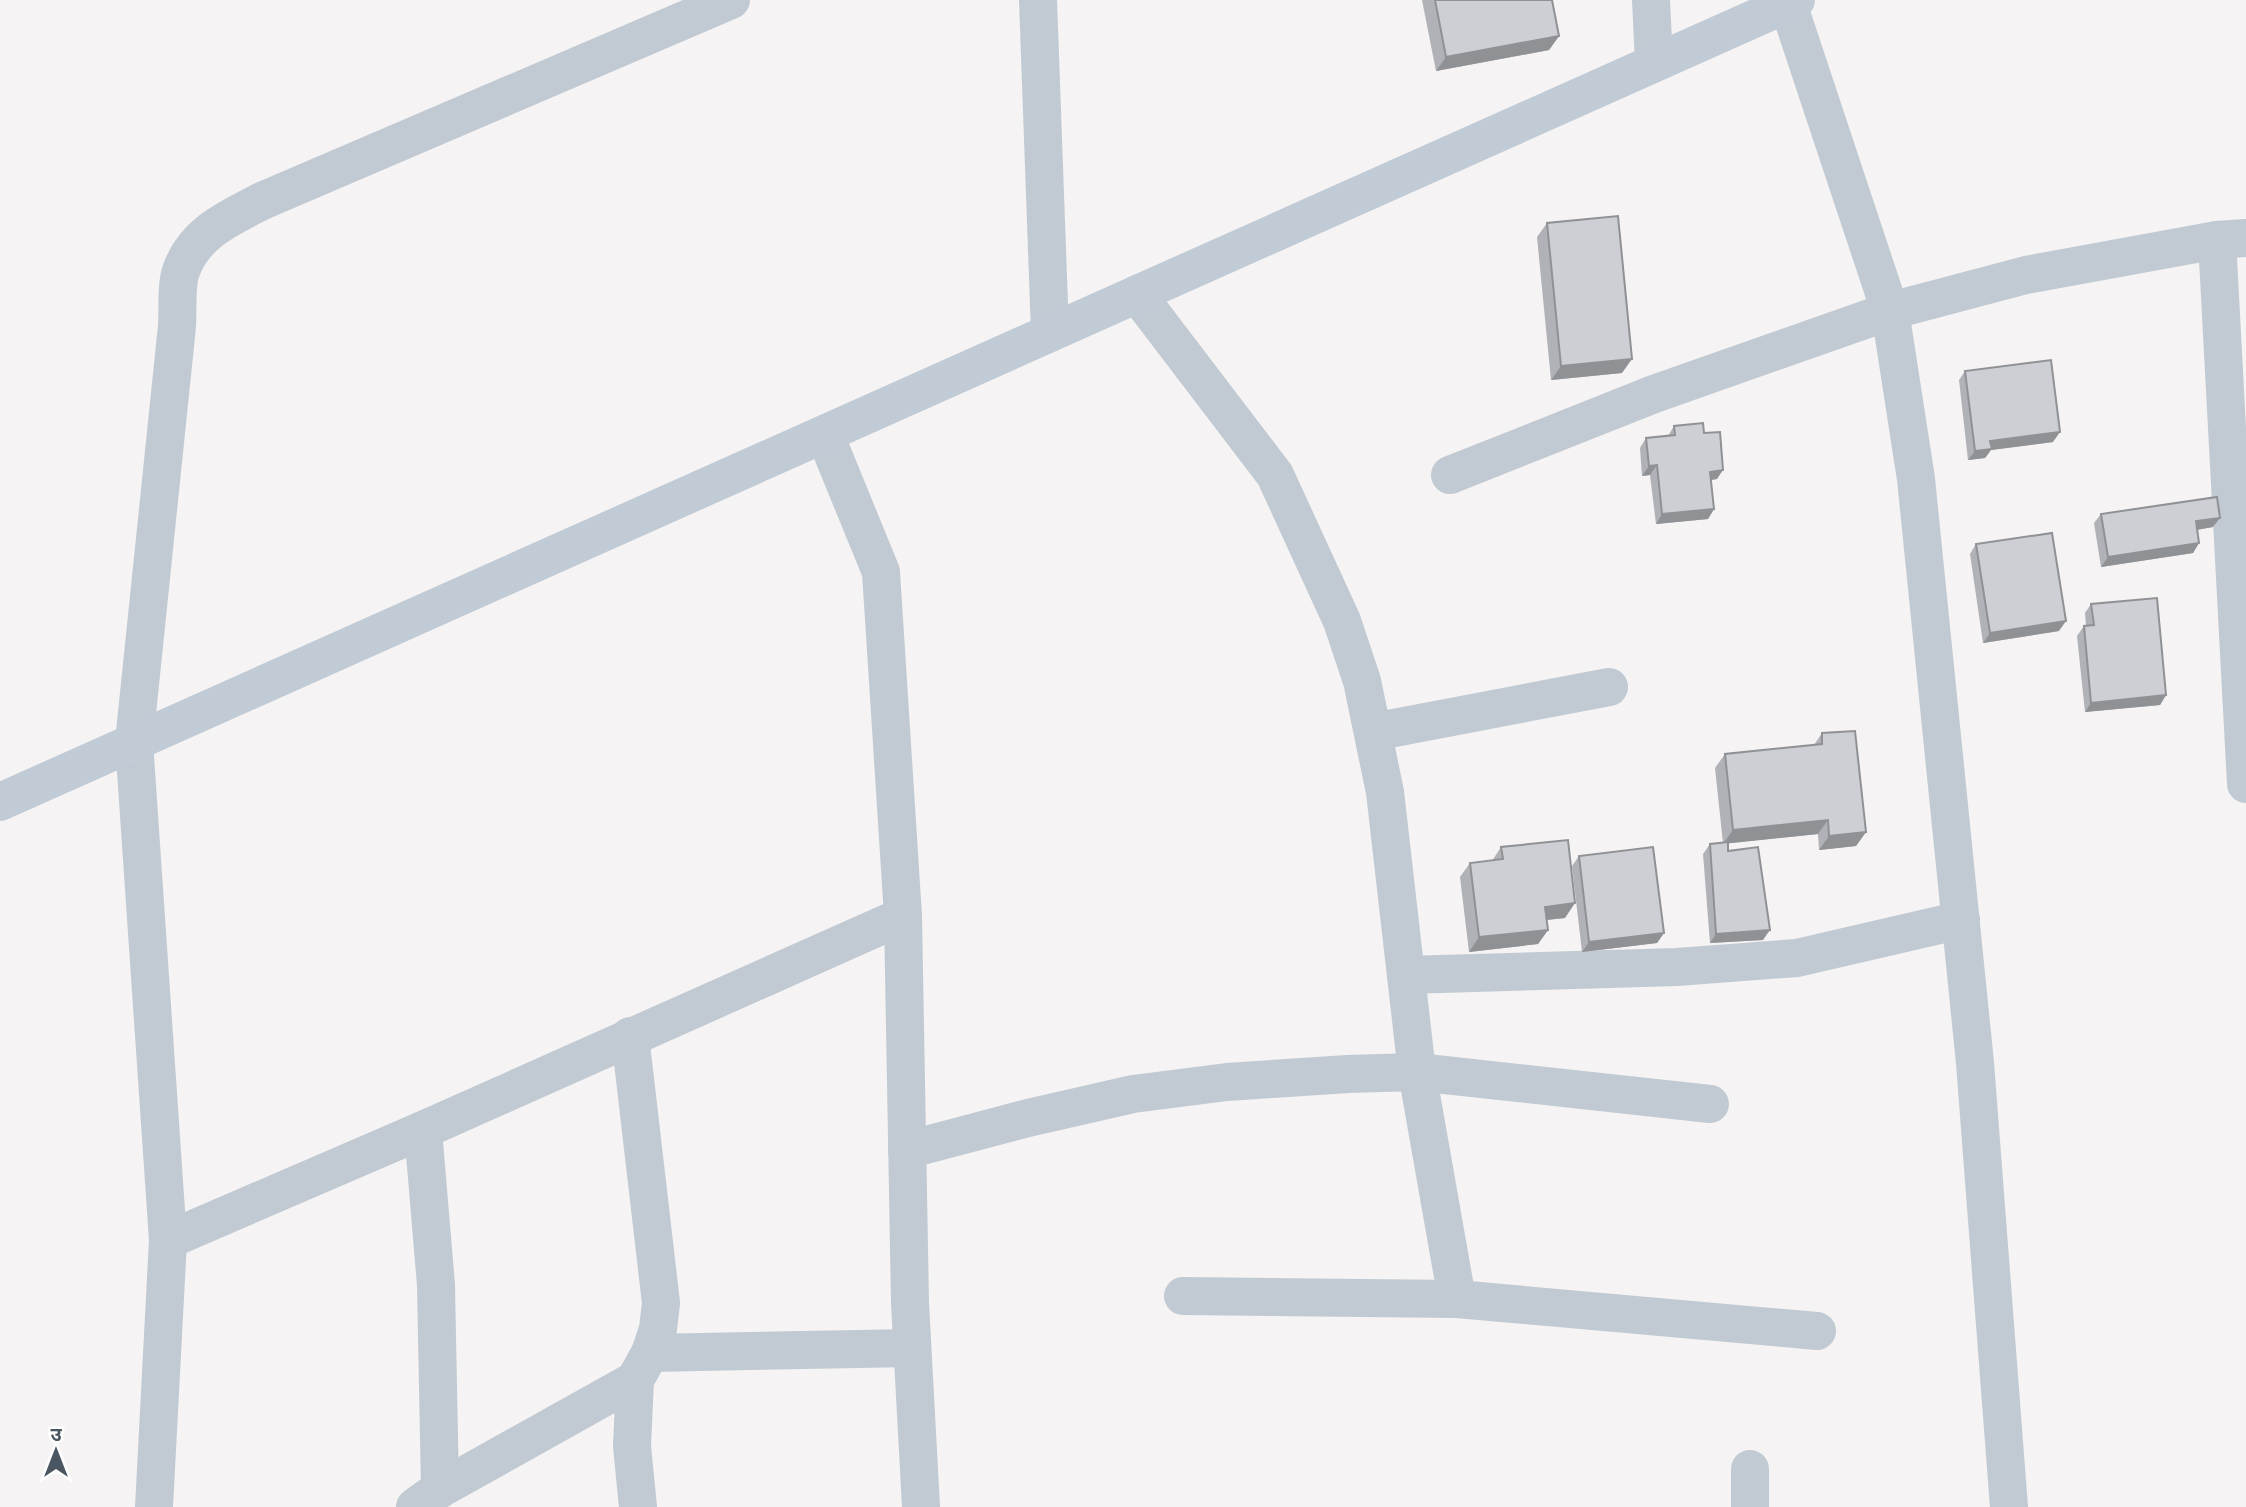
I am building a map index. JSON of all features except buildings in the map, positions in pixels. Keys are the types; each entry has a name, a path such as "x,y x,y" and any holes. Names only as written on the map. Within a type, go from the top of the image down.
{"street":[{"path":"154,1507 167,1240 134,742 177,326 180,272 197,244 217,224 262,201 732,0"},
{"path":"1038,0 1050,333"},
{"path":"1651,0 1654,63"},
{"path":"0,802 1792,2 1890,310 1916,479 1975,1063 2010,1507"},
{"path":"1450,475 1654,394 1890,310 2026,275 2231,239 2246,784"},
{"path":"1138,294 1275,475 1342,621 1362,681 1385,792 1416,1072 1457,1299"},
{"path":"825,435 881,572 903,916 912,1348 921,1507"},
{"path":"1373,732 1609,687"},
{"path":"167,1240 423,1130 903,916"},
{"path":"1406,975 1677,967 1797,958 1961,920"},
{"path":"630,1036 661,1303 658,1329 642,1366 632,1446 638,1507"},
{"path":"907,1150 1133,1094 1241,1081 1348,1074 1416,1072 1710,1104"},
{"path":"423,1130 436,1285 427,1498"},
{"path":"1183,1296 1457,1299 1817,1331"},
{"path":"427,1498 642,1366 912,1348"},
{"path":"1750,1469 1751,1507"}]}
